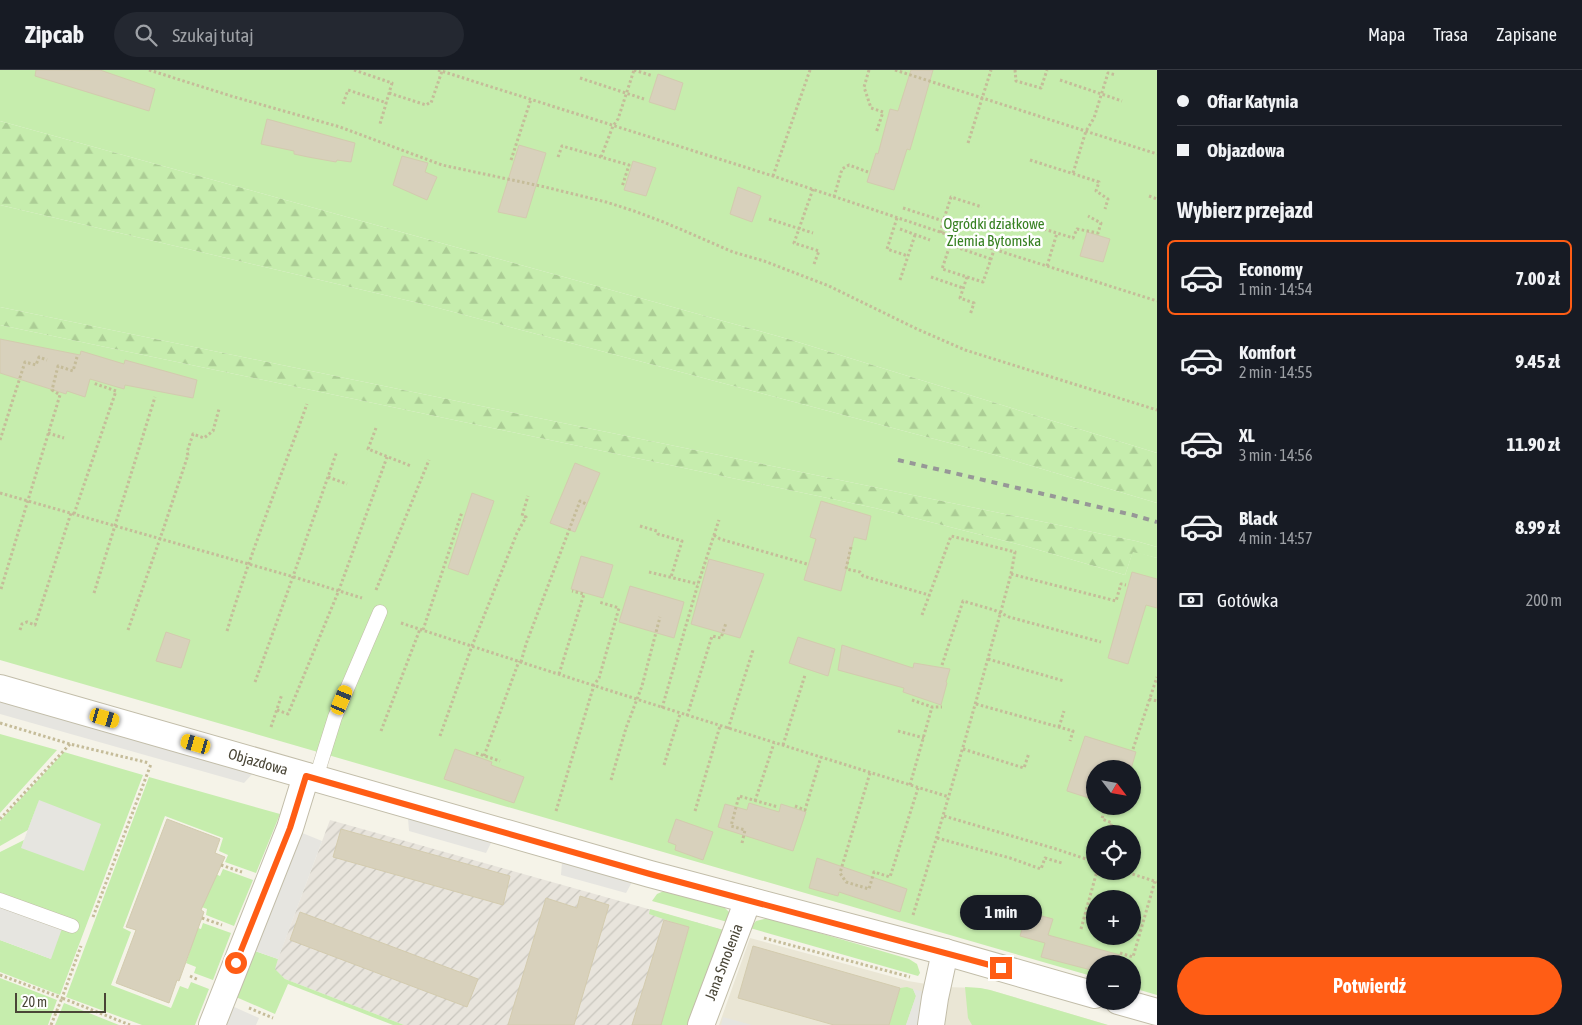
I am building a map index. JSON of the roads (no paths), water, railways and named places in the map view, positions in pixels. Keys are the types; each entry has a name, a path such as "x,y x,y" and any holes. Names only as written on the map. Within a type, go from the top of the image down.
{"street":[{"name":"Objazdowa","path":"0,688 577,853 945,952 1086,992"},
{"path":"212,1025 311,777"},
{"name":"Jana Smolenia","path":"701,1025 748,900"},
{"path":"931,1025 945,952"},
{"path":"1141,1007 1157,1012"}],"lane":[{"path":"311,777 380,612"},
{"path":"0,900 72,926"}],"railway":[{"path":"898,460 1157,522"}],"park label":[{"name":"Ogródki działkowe Ziemia Bytomska","path":"994,232"}]}
